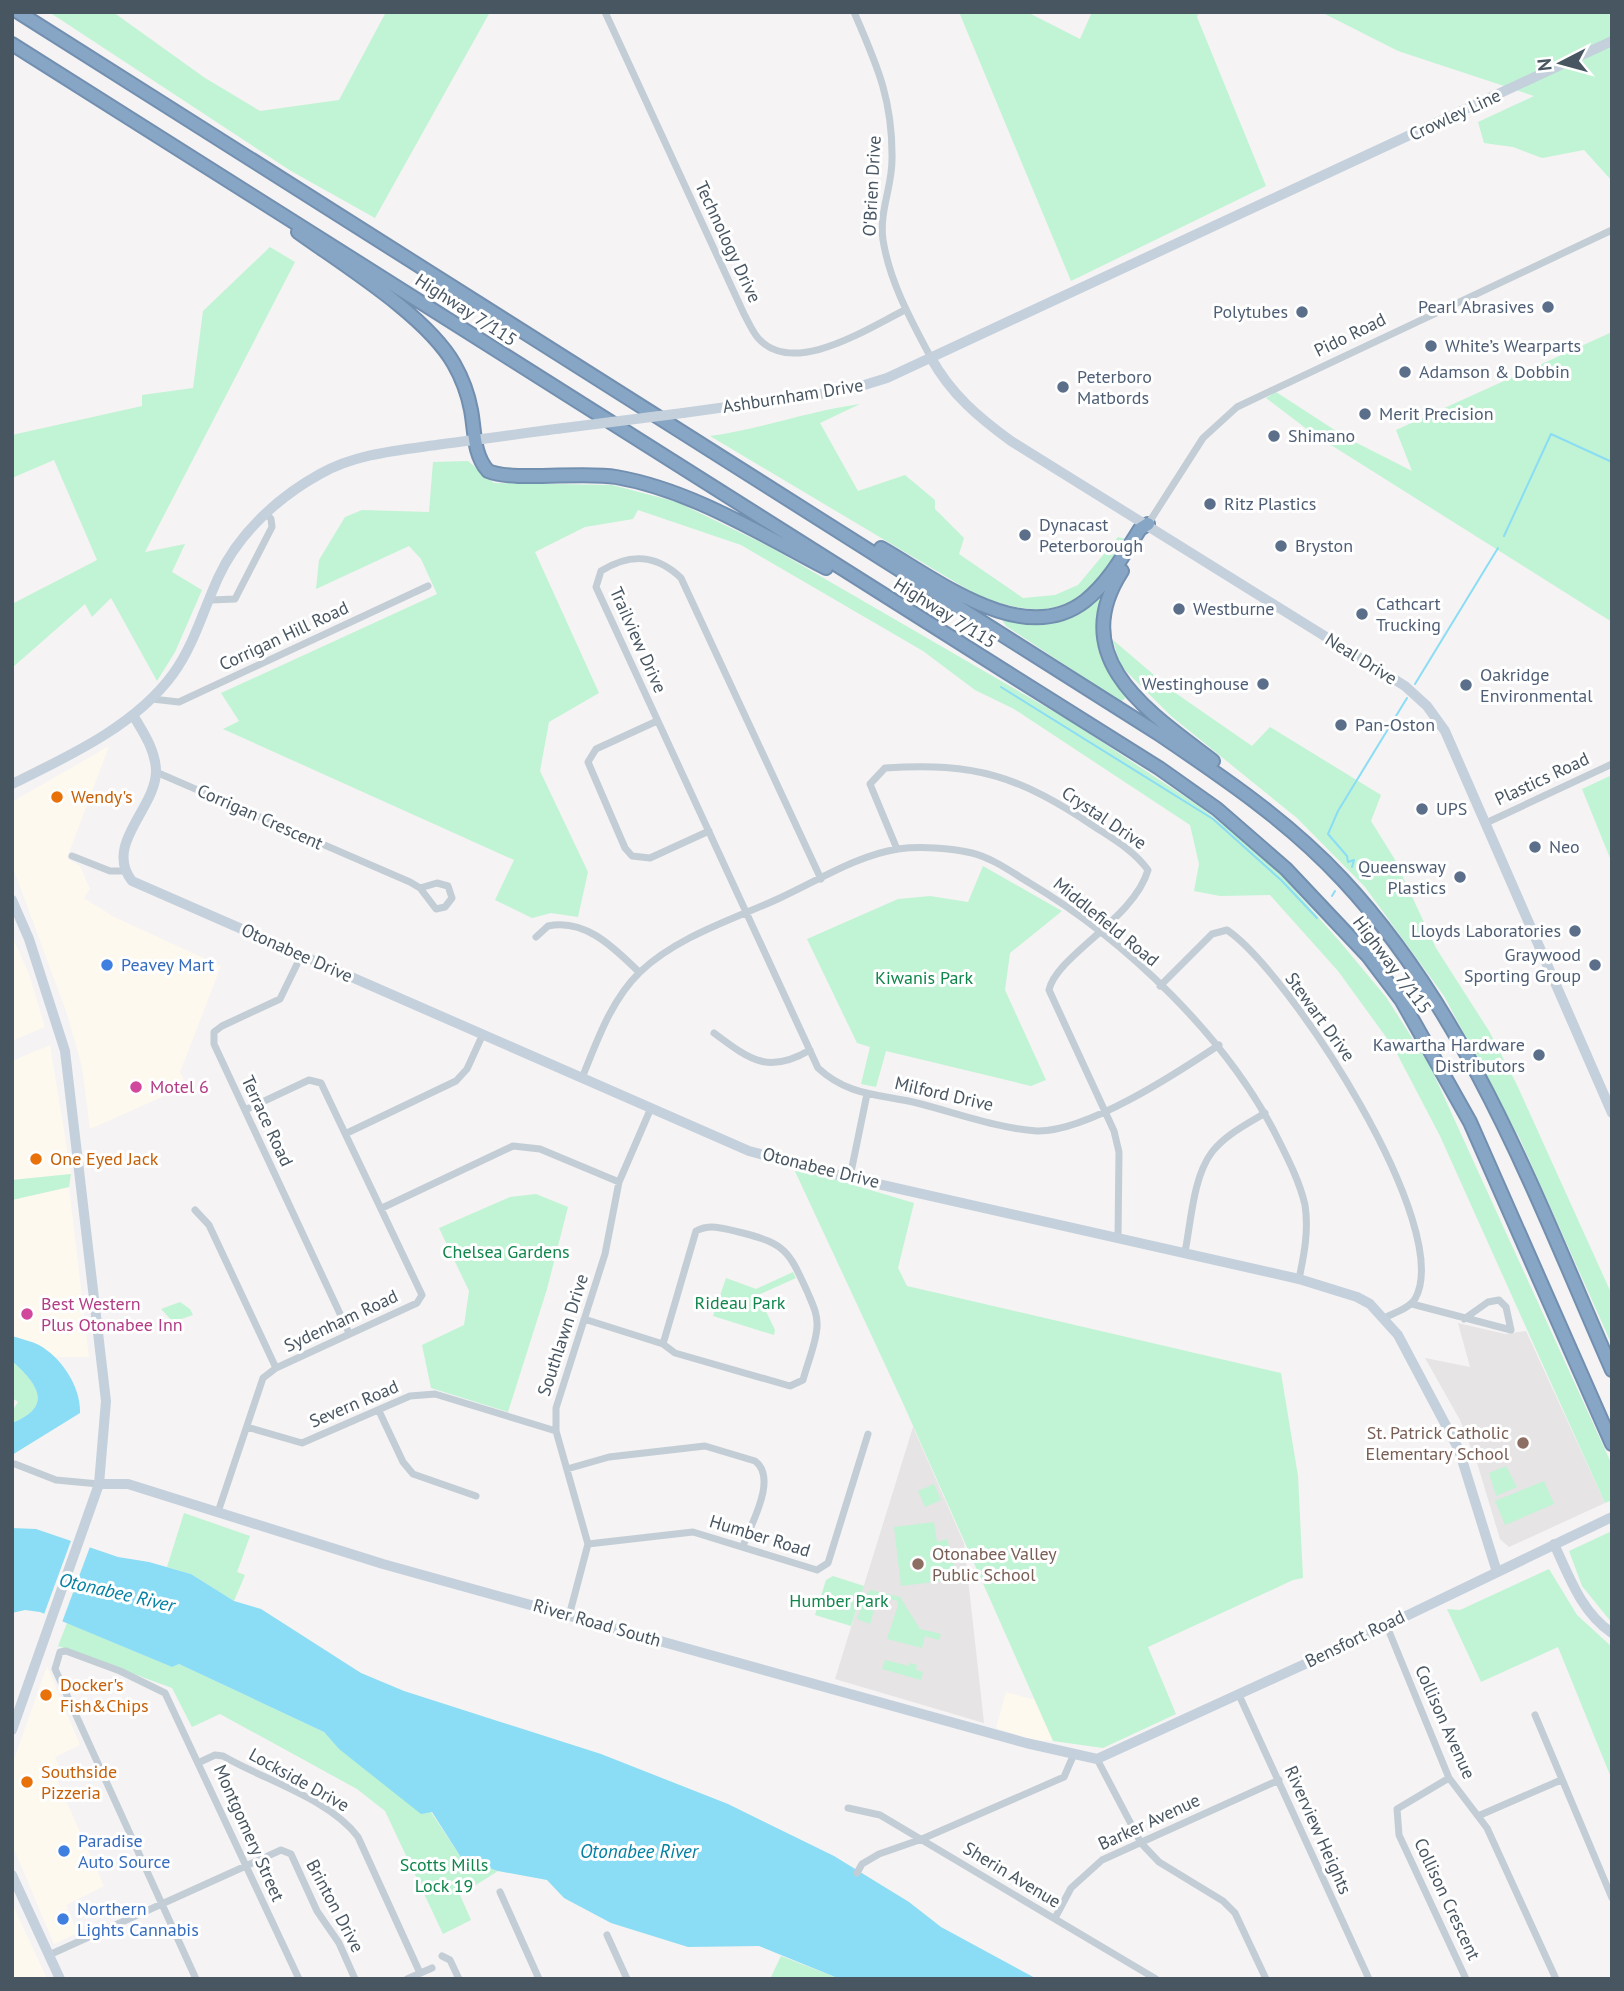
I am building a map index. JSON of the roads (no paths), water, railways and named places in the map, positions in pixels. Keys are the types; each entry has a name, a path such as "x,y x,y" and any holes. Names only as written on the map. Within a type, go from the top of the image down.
{"highway":[{"name":"Highway 7/115","path":"18,12 1160,734 1252,797 1343,879 1390,934 1460,1039 1498,1115 1612,1370"},
{"name":"Highway 7/115","path":"12,44 222,176 323,244 1159,768 1217,808 1286,869 1368,956 1402,1001 1470,1122 1612,1444"},
{"path":"323,244 437,340 466,389 479,459 491,472 611,476 643,482 685,497 845,578 904,615 939,630"},
{"path":"827,523 847,530 952,590 985,605 1029,618 1062,614 1087,600 1108,579 1140,529 1148,524"},
{"path":"1148,524 1147,532 1119,576 1104,610 1104,642 1108,658 1117,676 1163,723 1226,771 1252,797"}],"street":[{"name":"Technology Drive","path":"605,12 740,305 759,339 782,353 805,354 905,310"},
{"name":"O'Brien Drive","path":"854,12 878,64 890,110 892,163 882,217 888,266 905,310 931,358"},
{"name":"Crowley Line","path":"1374,152 1612,41"},
{"name":"Ashburnham Drive","path":"12,784 132,715 152,699 173,674 191,644 218,579 237,546 266,513 290,492 322,472 356,459 475,440 848,390 887,378 1374,152"},
{"name":"Pido Road","path":"1148,524 1203,438 1237,407 1612,230"},
{"name":"Neal Drive","path":"931,358 946,384 988,425 1416,696 1444,729 1612,1113"},
{"path":"211,600 235,599 272,527 271,519 266,513"},
{"name":"Trailview Drive","path":"748,913 597,587 601,570 631,558 649,558 667,565 686,586 821,879"},
{"name":"Corrigan Hill Road","path":"152,699 179,702 428,586"},
{"path":"72,856 110,871 124,871 123,851 156,772 148,739 132,715"},
{"path":"657,721 596,749 588,762 620,836 632,856 650,858 709,831"},
{"name":"Plastics Road","path":"1486,822 1612,764"},
{"name":"Crystal Drive","path":"897,849 870,784 880,770 950,766 1019,783 1069,809 1137,855 1148,870 1143,887 1101,933 1058,971 1051,979 1049,990 1105,1112 1119,1152 1118,1237"},
{"name":"Corrigan Crescent","path":"156,772 420,888"},
{"name":"Middlefield Road","path":"582,1077 607,1017 639,972 685,941 821,879 897,849 952,850 993,861 1056,898 1101,933 1160,986 1219,1045 1245,1080 1291,1165 1305,1205 1305,1245 1299,1279"},
{"name":"Otonabee Drive","path":"124,871 132,881 749,1151 850,1177 1299,1279 1357,1297 1384,1318 1419,1373 1459,1450 1497,1572"},
{"path":"12,900 58,1025 72,1087 106,1401 99,1484 12,1730"},
{"name":"Milford Drive","path":"748,913 818,1068 833,1082 867,1094 1035,1131 1049,1130 1105,1112 1179,1072 1219,1045"},
{"path":"536,937 548,926 579,927 611,944 639,972"},
{"name":"Stewart Drive","path":"1160,986 1212,934 1227,930 1251,953 1302,1014 1345,1078 1411,1209 1420,1239 1423,1275 1412,1304"},
{"name":"Terrace Road","path":"302,956 280,999 214,1032 214,1044 349,1333"},
{"path":"714,1033 754,1061 764,1063 793,1059 810,1050"},
{"path":"347,1133 456,1081 467,1069 483,1034"},
{"name":"Sydenham Road","path":"218,1512 263,1378 276,1368 411,1306 422,1295 321,1083 309,1080 245,1110"},
{"path":"850,1177 867,1094"},
{"name":"Southlawn Drive","path":"589,1544 556,1431 556,1408 605,1254 619,1182 651,1108"},
{"path":"1185,1252 1200,1180 1211,1153 1228,1137 1265,1113"},
{"path":"382,1208 513,1146 540,1149 619,1182"},
{"path":"195,1210 209,1225 276,1368"},
{"path":"584,1319 663,1344 675,1353 790,1386 803,1380 817,1329 816,1310 791,1256 779,1246 761,1237 704,1226 696,1231 663,1344"},
{"path":"1384,1318 1412,1304 1464,1319 1492,1327 1511,1330 1506,1307 1499,1300 1488,1302 1464,1319"},
{"name":"Severn Road","path":"247,1427 302,1443 410,1396 435,1394 556,1431"},
{"path":"379,1410 403,1462 413,1474 476,1496"},
{"name":"Humber Road","path":"589,1544 693,1532 817,1570 828,1563 868,1434"},
{"path":"567,1469 609,1457 705,1446 755,1461 762,1467 766,1479 743,1546"},
{"path":"15,1464 56,1480 99,1484"},
{"name":"River Road South","path":"99,1484 128,1483 383,1564 1026,1743 1097,1759"},
{"name":"Bensfort Road","path":"1097,1759 1239,1695 1612,1517"},
{"path":"569,1616 589,1544"},
{"path":"1554,1544 1577,1594 1594,1617 1612,1633"},
{"name":"Collison Avenue","path":"1386,1624 1449,1779 1487,1828 1556,1979"},
{"name":"Montgomery Street","path":"162,1904 55,1669 56,1658 60,1652 66,1651 159,1689 170,1700 299,1979"},
{"name":"Riverview Heights","path":"1239,1695 1369,1979"},
{"path":"1535,1715 1612,1898"},
{"path":"857,1873 862,1864 879,1854 922,1839 1064,1777 1074,1754"},
{"name":"Lockside Drive","path":"200,1762 215,1755 223,1756 325,1808 350,1826 358,1837 420,1973"},
{"path":"1097,1759 1141,1843 1159,1862 1223,1901 1236,1913 1266,1979"},
{"name":"Collison Crescent","path":"1449,1779 1397,1809 1397,1821 1399,1835 1466,1979"},
{"name":"Barker Avenue","path":"1055,1918 1080,1877 1102,1860 1279,1780"},
{"path":"1478,1816 1561,1780"},
{"name":"Sherin Avenue","path":"848,1808 880,1815 1156,1979"},
{"name":"Brinton Drive","path":"49,1955 281,1850 290,1854 317,1911 339,1943 355,1979"},
{"path":"12,1875 60,1979"},
{"path":"500,1892 540,1979"},
{"path":"162,1904 196,1979"},
{"path":"607,1935 627,1979"},
{"path":"442,1956 450,1960 459,1979"},
{"path":"407,1979 432,1968"}],"water":[{"path":"12,1336 39,1345 55,1357 74,1383 80,1413 12,1455 12,1423 33,1410 38,1395 29,1379 12,1361"},
{"name":"Otonabee River","path":"12,1528 36,1529 118,1557 149,1562 191,1574 234,1601 261,1609 361,1673 404,1691 601,1754 728,1804 834,1856 909,1902 941,1927 1037,1979 840,1979 759,1946 688,1947 611,1923 564,1898 547,1880 498,1871 462,1859 432,1812 421,1814 339,1749 324,1732 179,1664 172,1667 40,1612 25,1610 12,1613"}],"waterway":[{"path":"1504,536 1551,434 1612,462"},
{"path":"1415,684 1498,548"},
{"path":"1001,687 1213,819 1281,880 1317,918"},
{"path":"1352,867 1354,860 1348,862 1347,856 1328,834 1338,811 1407,698"},
{"path":"1332,896 1335,891"}],"place":[{"name":"Pearl Abrasives","path":"1548,307"},
{"name":"Polytubes","path":"1302,312"},
{"name":"White’s Wearparts","path":"1431,346"},
{"name":"Adamson & Dobbin","path":"1405,372"},
{"name":"Peterboro Matbords","path":"1063,387"},
{"name":"Merit Precision","path":"1365,414"},
{"name":"Shimano","path":"1274,436"},
{"name":"Ritz Plastics","path":"1210,504"},
{"name":"Dynacast Peterborough","path":"1025,535"},
{"name":"Bryston","path":"1281,546"},
{"name":"Westburne","path":"1179,609"},
{"name":"Cathcart Trucking","path":"1362,614"},
{"name":"Westinghouse","path":"1263,684"},
{"name":"Oakridge Environmental","path":"1466,685"},
{"name":"Pan-Oston","path":"1341,725"},
{"name":"Wendy's","path":"57,797"},
{"name":"UPS","path":"1422,809"},
{"name":"Neo","path":"1535,847"},
{"name":"Queensway Plastics","path":"1460,877"},
{"name":"Lloyds Laboratories","path":"1575,931"},
{"name":"Peavey Mart","path":"107,965"},
{"name":"Graywood Sporting Group","path":"1595,965"},
{"name":"Kawartha Hardware Distributors","path":"1539,1055"},
{"name":"Motel 6","path":"136,1087"},
{"name":"One Eyed Jack","path":"36,1159"},
{"name":"Best Western Plus Otonabee Inn","path":"27,1314"},
{"name":"St. Patrick Catholic Elementary School","path":"1523,1443"},
{"name":"Otonabee Valley Public School","path":"918,1564"},
{"name":"Docker's Fish&Chips","path":"46,1695"},
{"name":"Southside Pizzeria","path":"27,1782"},
{"name":"Paradise Auto Source","path":"64,1851"},
{"name":"Northern Lights Cannabis","path":"63,1919"}],"park label":[{"name":"Kiwanis Park","path":"924,978"},
{"name":"Chelsea Gardens","path":"506,1252"},
{"name":"Rideau Park","path":"740,1303"},
{"name":"Humber Park","path":"839,1601"},
{"name":"Scotts Mills Lock 19","path":"444,1875"}]}
